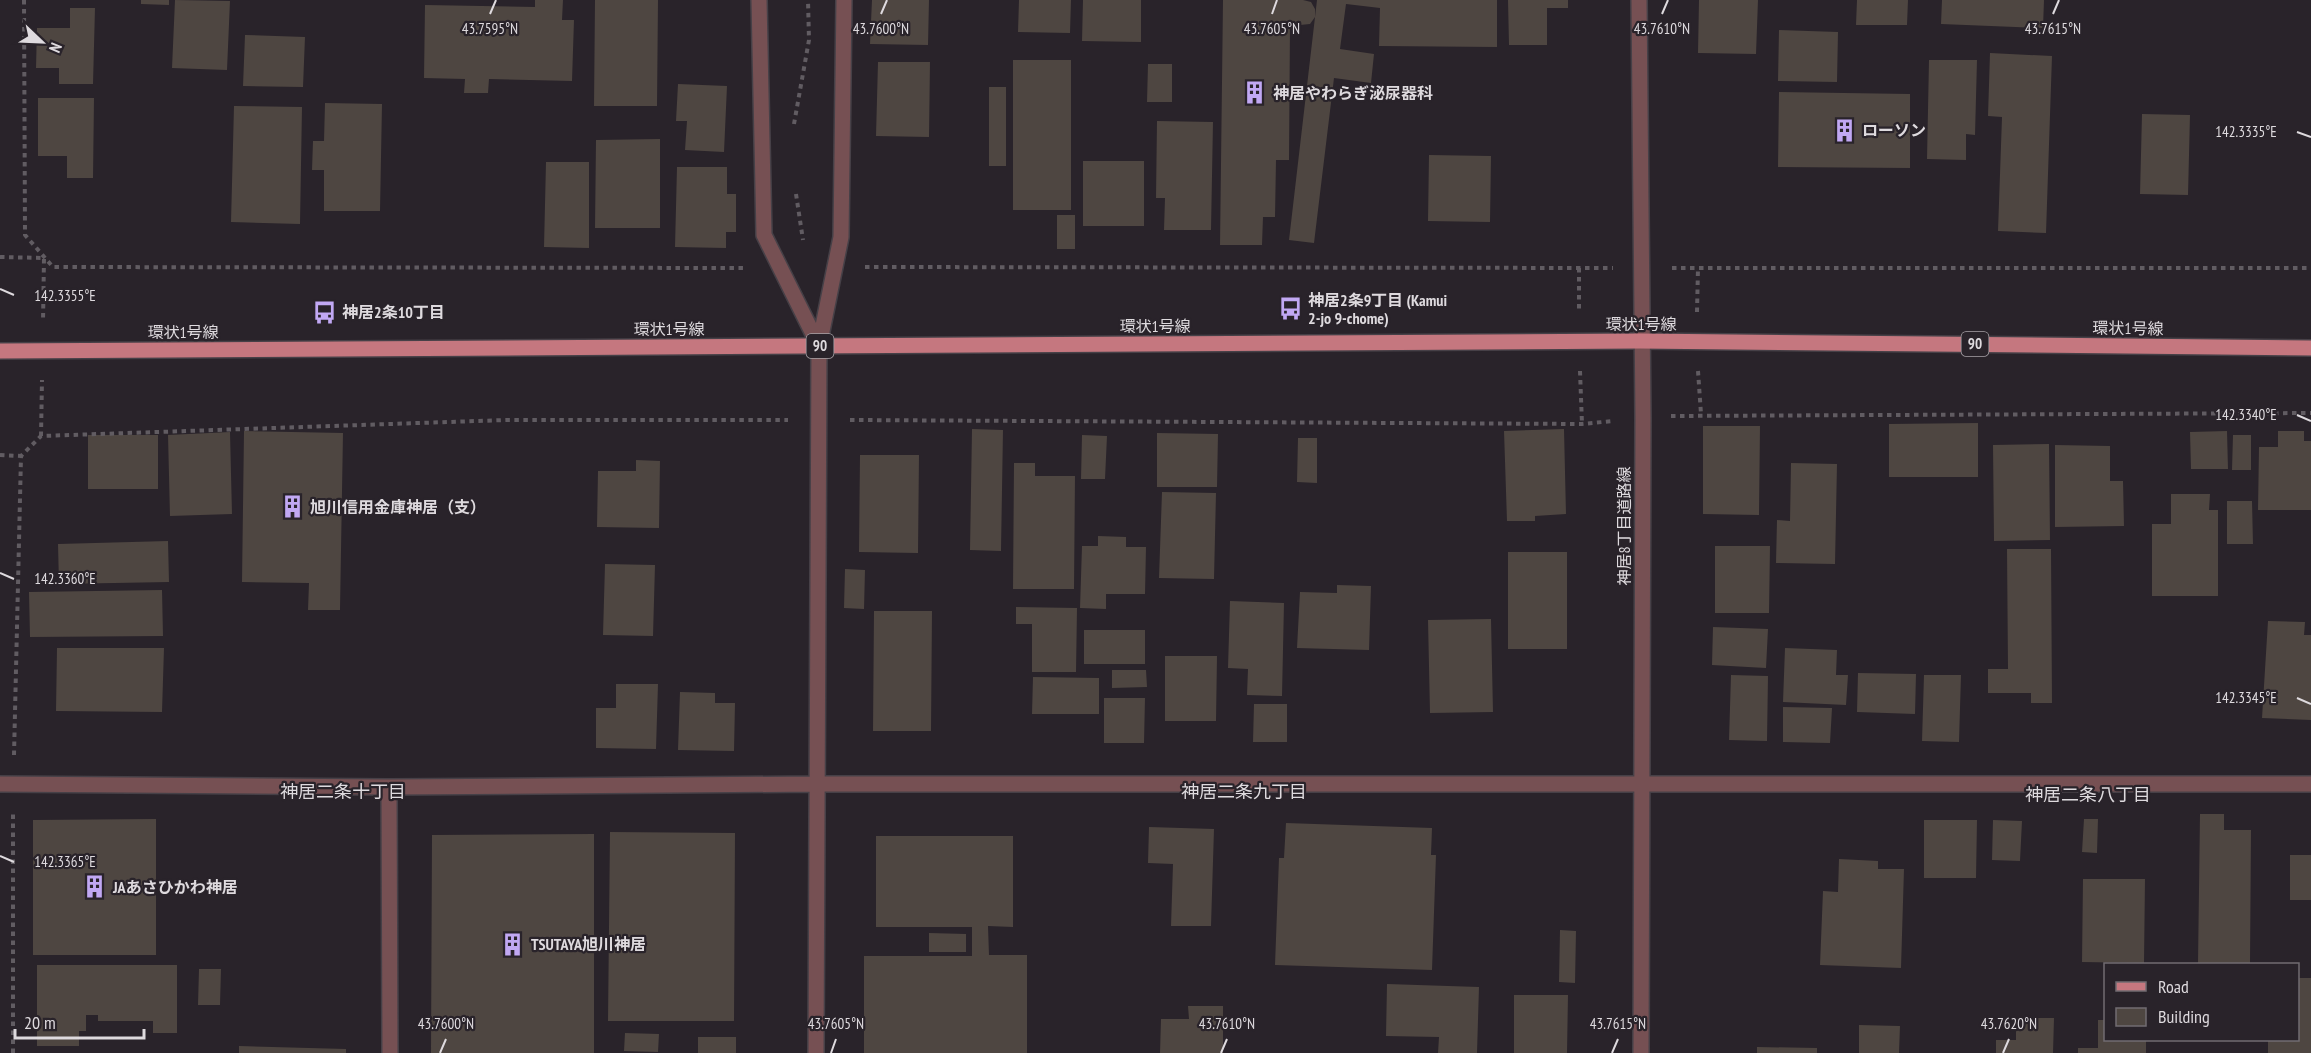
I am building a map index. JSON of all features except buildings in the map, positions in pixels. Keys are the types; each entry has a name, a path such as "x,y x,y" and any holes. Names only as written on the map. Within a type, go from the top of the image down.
{"main road":[{"name":"環状1号線","path":"0,351 1640,341 2311,348"}],"street":[{"path":"759,0 764,235 778,268 819,346"},
{"path":"816,1053 819,346 841,237 844,0"},
{"name":"神居8丁目道路線","path":"1639,0 1642,418 1641,1053"},
{"path":"0,784 389,787 817,784 2311,784"},
{"path":"389,787 390,1053"}],"path":[{"path":"24,0 25,235 53,267 778,268"},
{"path":"794,127 809,40 808,0"},
{"path":"795,184 803,244"},
{"path":"0,258 44,258"},
{"path":"836,267 2311,268"},
{"path":"0,455 21,456 41,436 506,420 1582,424 1701,414 2311,413"}],"place":[{"name":"神居やわらぎ泌尿器科","path":"1255,93"},
{"name":"ローソン","path":"1844,130"},
{"name":"神居2条9丁目 (Kamui 2-jo 9-chome)","path":"1290,309"},
{"name":"神居2条10丁目","path":"324,312"},
{"name":"旭川信用金庫神居（支）","path":"292,507"},
{"name":"JAあさひかわ神居","path":"95,887"},
{"name":"TSUTAYA旭川神居","path":"513,944"}],"district":[{"name":"神居二条十丁目","path":"343,792"},
{"name":"神居二条九丁目","path":"1244,792"},
{"name":"神居二条八丁目","path":"2088,795"}]}
